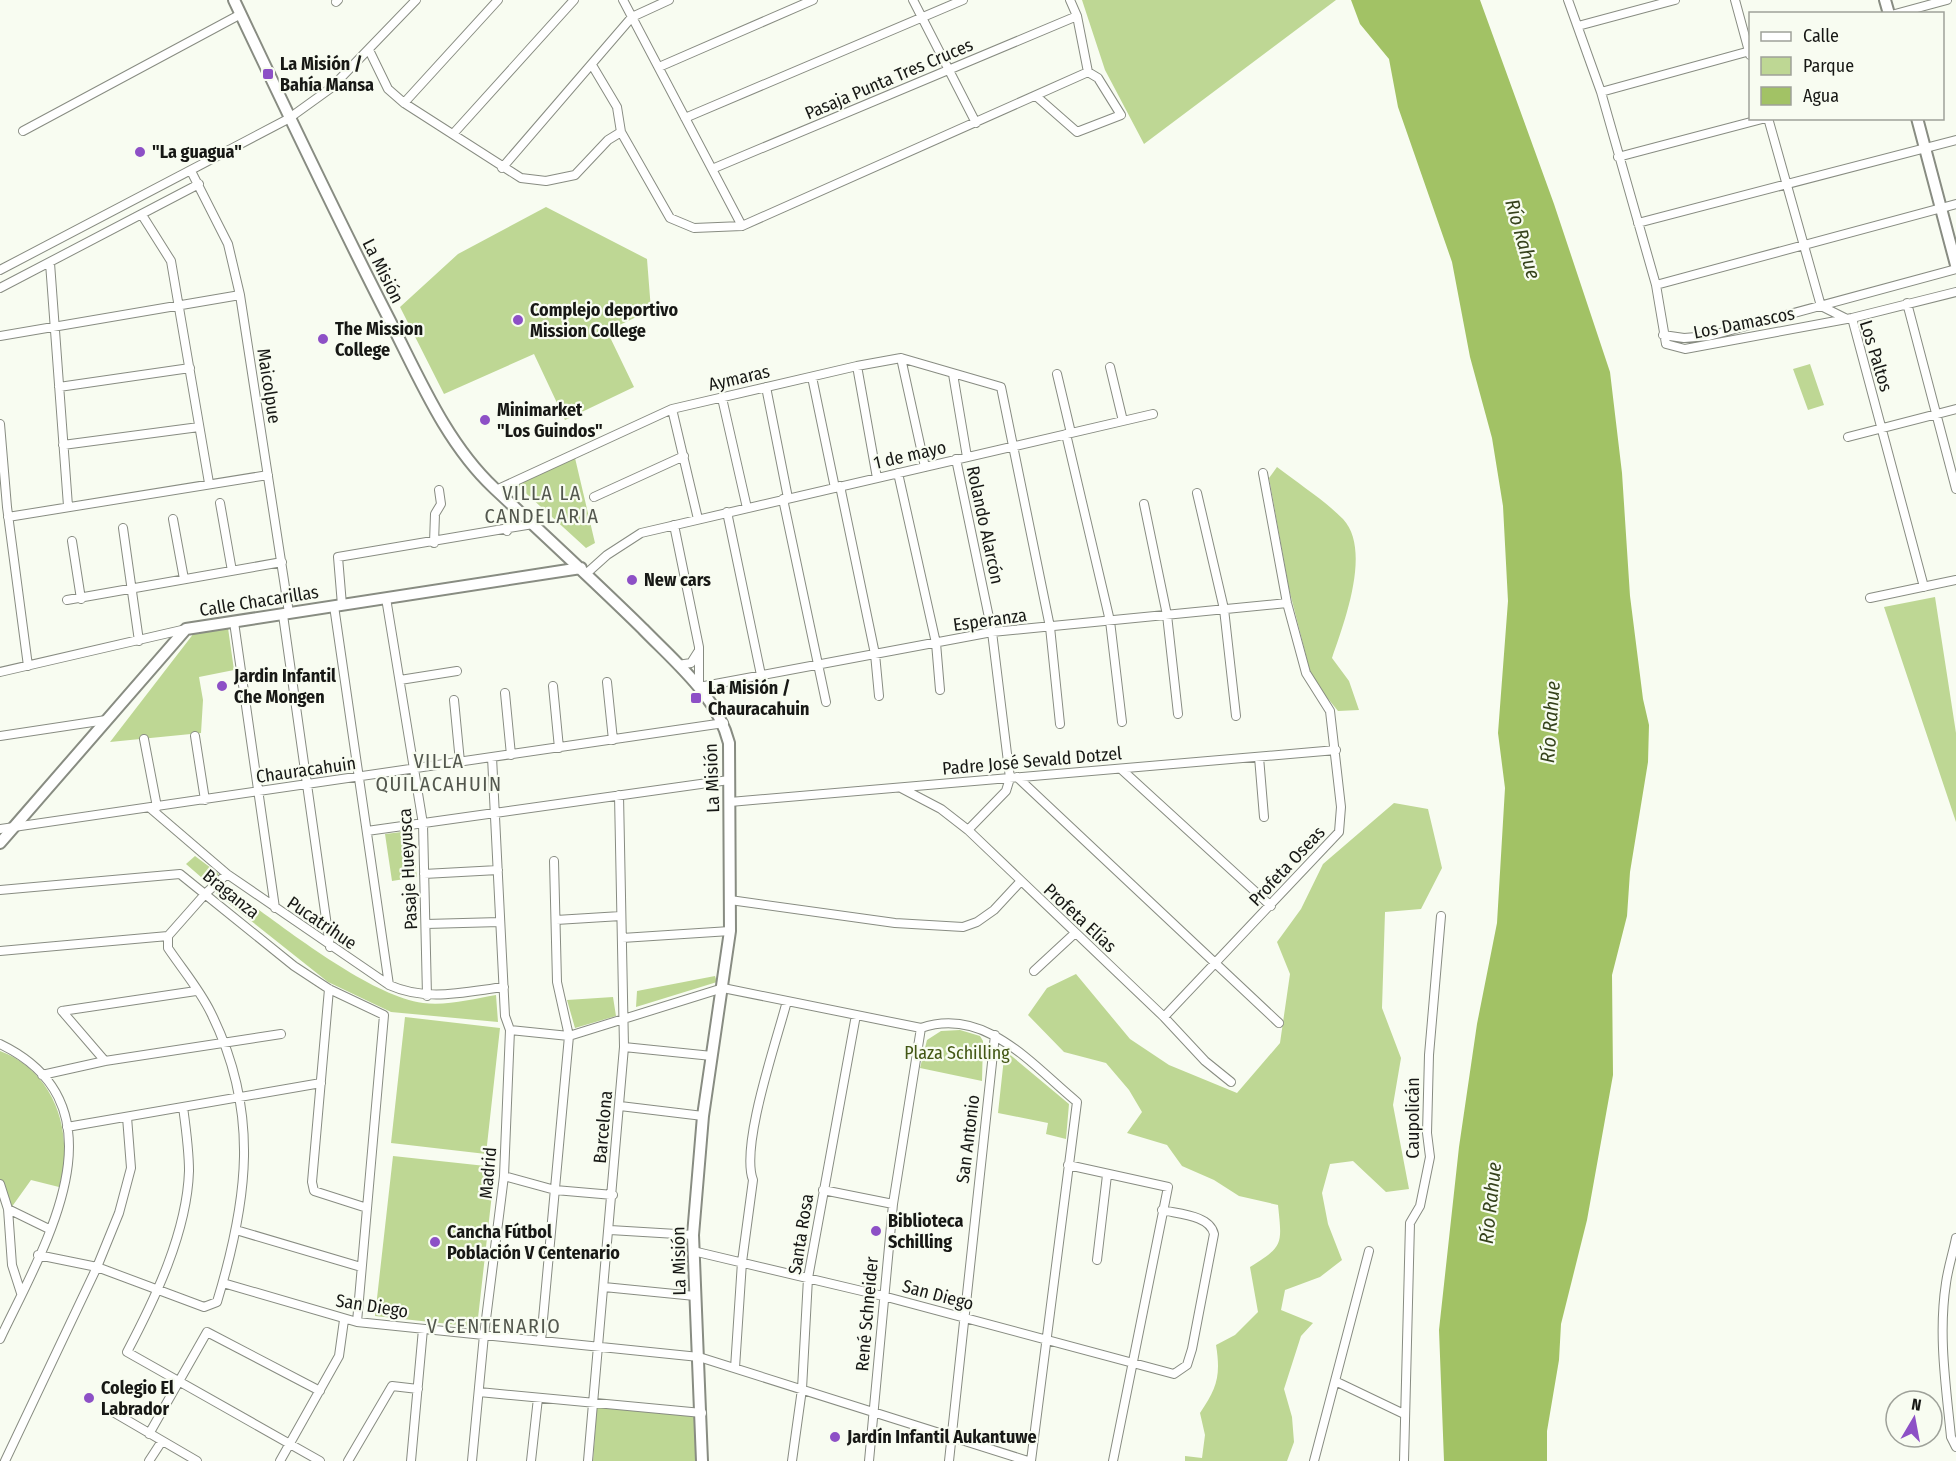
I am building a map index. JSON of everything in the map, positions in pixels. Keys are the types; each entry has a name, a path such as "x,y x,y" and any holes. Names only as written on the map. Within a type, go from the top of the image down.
{"street":[{"name":"La Misión","path":"234,0 288,119 432,403 467,460 496,490 584,571 678,665 699,687 724,723 729,743 730,932 703,1116 693,1235 702,1413 702,1461"},
{"path":"0,270 288,119 331,88 416,0"},
{"path":"404,103 498,0"},
{"path":"453,134 574,0"},
{"path":"623,0 742,226"},
{"path":"502,168 632,17 669,0"},
{"path":"659,67 813,0"},
{"path":"913,0 976,123"},
{"path":"685,118 923,19 963,0"},
{"path":"1036,96 1077,132 1121,115 1098,78 1088,72 1077,16 1070,0"},
{"path":"1568,0 1601,92 1656,285 1663,335"},
{"path":"1578,26 1675,0"},
{"path":"1735,0 1749,49"},
{"path":"1902,12 1947,0"},
{"path":"23,131 241,14"},
{"name":"Pasaja Punta Tres Cruces","path":"712,169 1077,16"},
{"path":"369,50 388,89 404,103 502,168 521,178 561,180 575,175 608,140 621,132"},
{"path":"1601,92 1749,53"},
{"path":"592,64 617,107 621,132 670,218 694,228 742,226 1088,72"},
{"path":"1618,157 1759,120"},
{"path":"1768,120 1821,306"},
{"path":"1918,120 1956,267"},
{"path":"1638,223 1956,140"},
{"name":"Maicolpue","path":"192,171 228,244 240,295 282,562 286,614 307,785 330,947"},
{"path":"0,288 199,184"},
{"path":"1656,285 1956,204"},
{"path":"142,215 171,261 209,483"},
{"path":"50,263 68,506"},
{"name":"Los Damascos","path":"1956,267 1709,336 1684,338 1663,335 1666,344 1684,349 1852,318 1956,291"},
{"path":"0,336 240,295"},
{"path":"1907,303 1956,489"},
{"name":"Los Paltos","path":"1821,306 1841,318 1852,318 1924,587"},
{"path":"901,358 925,467"},
{"name":"Aymaras","path":"496,490 672,409 901,358 1000,387 1011,447"},
{"path":"857,366 878,478"},
{"path":"1110,367 1123,421"},
{"path":"59,387 190,368"},
{"path":"953,374 967,457"},
{"path":"1057,374 1068,434 1110,621 1122,722"},
{"path":"813,376 875,654 879,696"},
{"path":"766,387 785,499 826,702"},
{"path":"722,398 747,508"},
{"path":"672,409 698,519"},
{"path":"1848,437 1956,409"},
{"name":"1 de mayo","path":"584,571 641,533 1153,414"},
{"path":"0,424 3,506 8,517 28,666"},
{"path":"63,445 200,427"},
{"path":"1011,447 1050,627 1060,724"},
{"path":"594,497 684,456"},
{"name":"Rolando Alarcón","path":"956,459 992,632 1014,778"},
{"path":"898,473 936,643 940,690"},
{"name":"Profeta Oseas","path":"1164,1017 1340,832 1341,807 1330,711 1310,683 1306,673 1287,603 1263,473"},
{"path":"8,517 268,475"},
{"path":"434,543 435,514 441,504 439,490"},
{"path":"1197,493 1224,609 1236,716"},
{"path":"220,503 232,571"},
{"path":"1144,504 1167,615 1178,714"},
{"path":"507,531 521,513"},
{"path":"727,513 761,675"},
{"path":"173,519 184,579"},
{"path":"389,985 359,777 338,606 338,557 507,531 533,524"},
{"path":"674,525 699,647 699,687"},
{"path":"123,528 139,641"},
{"path":"72,541 81,599"},
{"path":"67,600 282,562"},
{"name":"Calle Chacarillas","path":"0,843 186,629 386,598 584,571"},
{"path":"1870,598 1956,580"},
{"name":"Pasaje Hueyusca","path":"386,598 416,769 423,824 428,996"},
{"name":"Esperanza","path":"699,687 992,632 1287,603"},
{"path":"234,622 275,908"},
{"path":"0,672 186,629"},
{"path":"678,665 691,663 697,658 699,647"},
{"path":"400,680 457,671"},
{"path":"607,682 613,740"},
{"path":"553,686 559,748"},
{"path":"505,693 511,755"},
{"path":"454,700 460,762"},
{"path":"0,736 106,720"},
{"name":"Chauracahuin","path":"0,829 724,723"},
{"path":"195,736 205,800"},
{"path":"144,739 153,807"},
{"name":"Padre José Sevald Dotzel","path":"730,802 1336,750"},
{"path":"492,757 505,1016 510,1030 569,1036 723,988 921,1028 940,1023 959,1022 978,1026 995,1035 1077,1102 1047,1340 1029,1461"},
{"path":"1260,757 1264,817"},
{"path":"1120,769 1271,906"},
{"path":"968,830 1006,791 1014,778 1278,1023"},
{"path":"367,831 729,780"},
{"name":"Profeta Elías","path":"900,787 941,809 968,830 1074,934 1164,1017 1205,1061 1231,1082"},
{"name":"Barcelona","path":"588,1461 600,1347 626,1018 619,795"},
{"name":"Pucatrihue","path":"153,807 227,874 330,947 389,985 408,993 428,996 504,987"},
{"path":"541,1341 569,1036 557,982 554,861"},
{"path":"424,874 498,870"},
{"name":"Braganza","path":"0,890 175,873 184,876 206,893 294,966 329,989 384,1015 367,1208"},
{"path":"38,1255 97,1267 204,1307 218,1302 236,1230 245,1170 245,1133 241,1097 225,1043 210,1010 168,948 168,936 206,893 227,874"},
{"path":"730,900 895,923 963,927 977,922 994,910 1020,882"},
{"path":"556,920 621,916"},
{"name":"Caupolicán","path":"1404,1461 1410,1223 1420,1206 1430,1157 1427,1133 1428,1055 1441,916"},
{"path":"426,924 500,922"},
{"path":"622,938 730,932"},
{"path":"1034,971 1074,934"},
{"path":"0,951 168,936"},
{"path":"329,989 312,1182 314,1191 367,1208 357,1322"},
{"path":"105,1061 62,1011 196,991"},
{"path":"735,1368 742,1262 753,1180 750,1171 750,1144 787,1001"},
{"name":"Santa Rosa","path":"792,1461 802,1389 808,1278 856,1015"},
{"name":"René Schneider","path":"869,1461 893,1204 921,1028"},
{"name":"Madrid","path":"472,1461 484,1335 504,1176 510,1030"},
{"path":"42,1075 105,1061 281,1034"},
{"name":"San Antonio","path":"949,1461 995,1035"},
{"path":"0,1044 27,1060 42,1075 60,1102 67,1127 70,1153 68,1178 61,1205 0,1339"},
{"path":"624,1047 712,1056"},
{"path":"67,1127 321,1083"},
{"path":"620,1106 703,1116"},
{"path":"183,1107 189,1174 183,1208 160,1289 127,1352 320,1461"},
{"path":"5,1461 97,1267 119,1214 131,1168 127,1117"},
{"path":"1068,1166 1168,1187 1113,1461"},
{"path":"1097,1260 1107,1175"},
{"path":"504,1176 555,1190 613,1195"},
{"path":"0,1184 8,1209 12,1265 21,1293"},
{"path":"824,1190 893,1204"},
{"path":"8,1209 50,1229"},
{"name":"San Diego","path":"693,1251 883,1296 1174,1374 1187,1365 1192,1349 1214,1234 1212,1226 1206,1221 1162,1210"},
{"path":"236,1230 361,1267"},
{"path":"610,1230 693,1235"},
{"path":"1956,1238 1946,1282 1942,1353 1951,1437 1956,1447"},
{"path":"1314,1461 1369,1251"},
{"name":"San Diego","path":"223,1283 357,1322 699,1357 1029,1461"},
{"path":"604,1287 695,1296"},
{"path":"280,1461 339,1356 345,1320"},
{"path":"411,1461 423,1329"},
{"path":"149,1434 207,1332 320,1391"},
{"path":"1335,1381 1404,1414"},
{"path":"348,1461 392,1386 418,1389"},
{"path":"478,1392 702,1413"},
{"path":"531,1461 538,1398"},
{"path":"113,1412 197,1461"},
{"path":"149,1461 162,1441"}],"green space":[{"path":"1082,0 1336,0 1144,144 1105,70"},
{"name":"Complejo deportivo Mission College","path":"546,207 647,259 651,310 607,331 634,387 565,420 534,354 444,394 400,307 458,254"},
{"path":"1810,364 1824,405 1808,410 1793,369"},
{"path":"575,458 595,543 586,548 517,485"},
{"path":"1277,467 1336,512 1351,532 1355,549 1353,587 1332,658 1349,681 1359,710 1338,711 1312,679 1289,589 1269,478"},
{"path":"1935,597 1956,733 1956,822 1884,607"},
{"path":"228,628 234,670 199,677 203,700 201,733 110,742 194,633"},
{"path":"1394,803 1428,809 1442,868 1421,909 1385,912 1382,1008 1401,1058 1393,1105 1409,1189 1386,1192 1353,1161 1330,1164 1322,1193 1328,1224 1342,1260 1320,1277 1285,1290 1281,1310 1313,1323 1301,1336 1284,1389 1292,1417 1294,1442 1287,1461 1185,1461 1185,1456 1202,1458 1205,1435 1200,1413 1214,1389 1218,1374 1216,1345 1235,1335 1258,1312 1250,1267 1269,1254 1278,1243 1280,1228 1278,1205 1239,1196 1214,1180 1182,1166 1167,1145 1127,1133 1142,1112 1129,1090 1106,1063 1064,1052 1028,1015 1047,988 1076,974 1130,1039 1169,1065 1237,1093 1280,1043 1290,974 1277,942 1301,909 1323,864"},
{"path":"410,831 417,877 392,881 385,834"},
{"path":"195,856 219,874 209,884 186,864"},
{"path":"226,886 322,954 375,986 400,997 423,1003 441,1004 496,995 498,1022 391,1012 328,982 216,893"},
{"path":"715,976 717,982 636,1007 637,991"},
{"path":"613,997 616,1016 575,1028 567,1000"},
{"path":"405,1017 500,1028 486,1154 391,1143"},
{"name":"Plaza Schilling","path":"960,1030 980,1036 983,1041 982,1081 920,1068 927,1040 941,1031"},
{"path":"0,1051 19,1060 35,1073 47,1089 62,1126 64,1146 59,1187 31,1180 11,1208 0,1184"},
{"path":"1008,1053 1069,1104 1066,1139 1046,1134 1048,1123 998,1113 1004,1058"},
{"name":"Cancha Fútbol Población V Centenario","path":"393,1156 495,1167 477,1327 375,1316"},
{"path":"597,1405 698,1415 696,1461 593,1461"}],"water":[{"name":"Río Rahue","path":"1351,0 1480,0 1554,204 1610,372 1622,473 1630,596 1643,699 1649,725 1648,762 1630,872 1627,916 1612,975 1613,1075 1587,1220 1561,1324 1559,1360 1547,1431 1547,1461 1444,1461 1439,1330 1459,1147 1477,1024 1497,923 1505,788 1498,733 1508,601 1503,506 1492,438 1470,357 1452,262 1398,107 1389,59 1360,24"}],"place":[{"name":"La Misión / Bahía Mansa","path":"268,74"},
{"name":"\"La guagua\"","path":"140,152"},
{"name":"Complejo deportivo Mission College","path":"518,320"},
{"name":"The Mission College","path":"323,339"},
{"name":"Minimarket \"Los Guindos\"","path":"485,420"},
{"name":"New cars","path":"632,580"},
{"name":"Jardin Infantil Che Mongen","path":"222,686"},
{"name":"La Misión / Chauracahuin","path":"696,698"},
{"name":"Biblioteca Schilling","path":"876,1231"},
{"name":"Cancha Fútbol Población V Centenario","path":"435,1242"},
{"name":"Colegio El Labrador","path":"89,1398"},
{"name":"Jardín Infantil Aukantuwe","path":"835,1437"}],"district":[{"name":"VILLA LA CANDELARIA","path":"542,504"},
{"name":"VILLA QUILACAHUIN","path":"439,772"},
{"name":"V CENTENARIO","path":"494,1326"}]}
